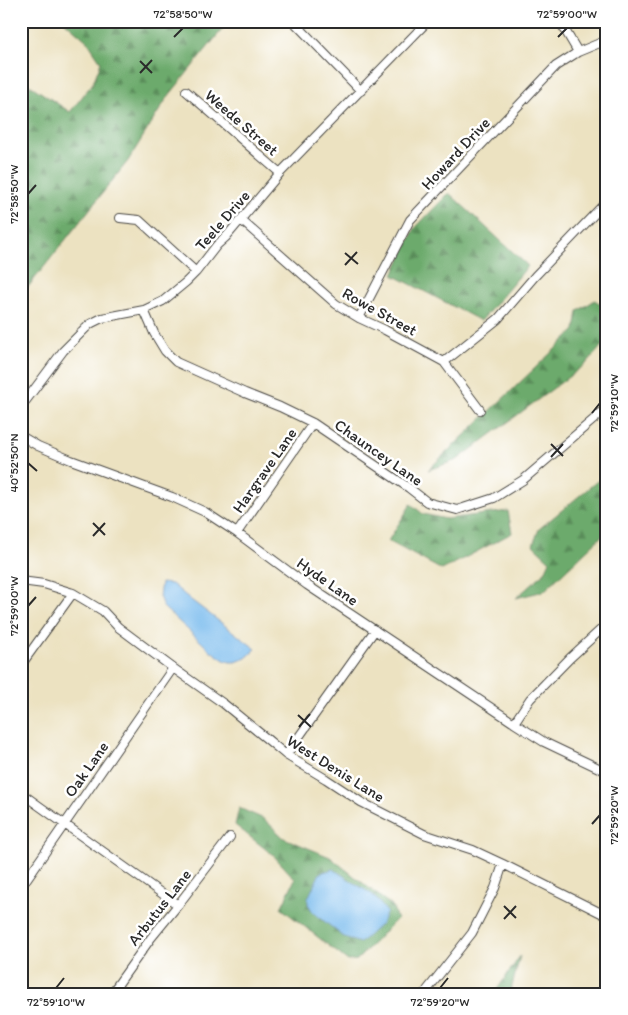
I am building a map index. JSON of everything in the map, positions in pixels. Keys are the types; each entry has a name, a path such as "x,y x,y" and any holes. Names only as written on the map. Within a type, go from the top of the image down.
{"street":[{"path":"293,21 361,90"},
{"name":"Teele Drive","path":"21,407 63,350 90,324 102,318 144,310 176,292 196,272 280,173 428,21"},
{"path":"559,21 578,52"},
{"name":"Howard Drive","path":"359,318 410,220 556,66 578,52 607,40"},
{"name":"Weede Street","path":"186,91 280,173"},
{"path":"444,362 498,319 535,276 607,201"},
{"path":"120,218 139,220 196,272"},
{"name":"Rowe Street","path":"240,220 336,304 444,362 480,410"},
{"name":"Chauncey Lane","path":"144,310 154,333 165,351 176,362 280,407 313,424 427,502 457,510 494,498 523,480 607,408"},
{"name":"Hargrave Lane","path":"237,533 313,424"},
{"name":"Hyde Lane","path":"21,436 38,446 71,460 172,497 205,512 237,533 307,585 514,724 544,742 607,772"},
{"name":"West Denis Lane","path":"21,581 44,584 73,593 103,611 118,627 224,704 286,755 361,802 424,834 472,850 503,864 607,916"},
{"path":"21,665 73,593"},
{"path":"514,724 530,699 607,624"},
{"path":"286,755 375,630"},
{"name":"Oak Lane","path":"21,887 173,668"},
{"path":"21,793 178,905"},
{"name":"Arbutus Lane","path":"111,994 151,938 230,837"},
{"path":"424,994 472,933 484,913 503,864"},
{"path":"597,994 607,988"}],"green space":[{"path":"64,21 229,21 167,98 128,161 21,296 21,197 27,178 21,173 21,79 70,112 93,83 101,62 87,41"},
{"path":"449,193 528,266 481,321 393,275 415,228"},
{"path":"595,300 607,308 607,340 586,364 457,460 428,470 575,330 578,311"},
{"path":"607,473 607,531 544,591 516,598 545,572 550,561 533,545 539,529"},
{"path":"411,504 423,514 446,519 508,511 512,533 442,570 388,541"},
{"path":"239,808 264,819 284,838 330,857 392,906 397,919 357,960 348,961 281,908 295,879 273,855 235,825"},
{"path":"520,956 510,994 494,994"}],"water":[{"path":"161,583 172,584 256,649 246,658 236,662 224,660 211,651 163,607 159,596"},
{"path":"333,869 373,895 387,912 381,924 360,943 345,938 313,912 308,904 308,898 320,873"}]}
